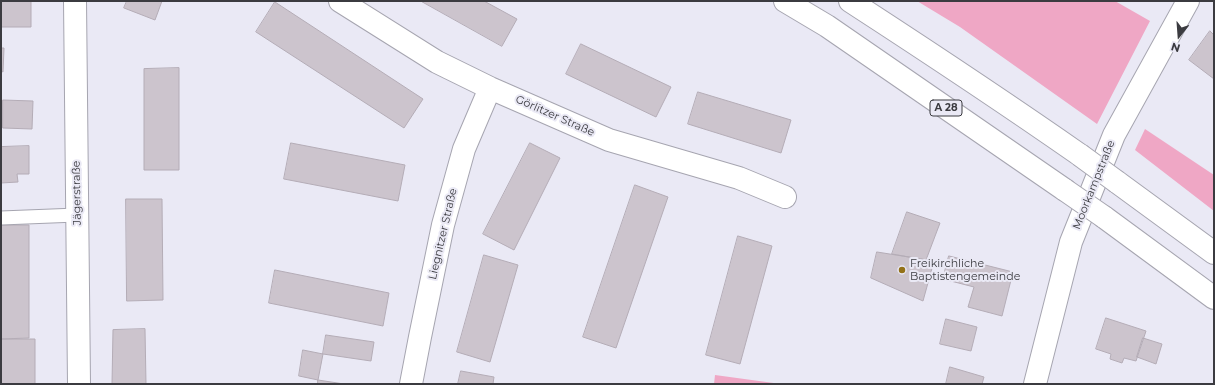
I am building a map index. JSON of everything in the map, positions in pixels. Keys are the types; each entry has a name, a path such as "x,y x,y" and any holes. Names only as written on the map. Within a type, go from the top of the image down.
{"main road":[{"name":"Jägerstraße","path":"75,1 79,384"},
{"name":"Görlitzer Straße","path":"340,1 436,62 490,88 609,140 739,178 784,197"},
{"name":"A 28","path":"785,1 827,26 1065,190 1214,298"},
{"path":"850,1 929,52 1080,155 1214,253"},
{"name":"Moorkampstraße","path":"1035,384 1071,242 1114,134 1188,1"},
{"name":"Liegnitzer Straße","path":"411,384 443,225 464,149 490,88"}],"lane":[{"path":"1,218 77,215"}],"shaded area":[{"path":"917,1 1115,1 1150,21 1097,124 960,27"},
{"path":"1145,129 1214,175 1214,211 1135,150"},
{"path":"715,375 781,384 714,384"}],"building":[{"path":"1,1 31,1 31,27 1,27"},
{"path":"127,1 162,1 155,20 124,8"},
{"path":"421,1 484,1 517,19 502,46"},
{"path":"275,2 423,99 404,128 256,32"},
{"path":"1210,31 1214,35 1214,79 1189,60"},
{"path":"581,44 671,87 656,117 566,74"},
{"path":"1,48 4,48 3,72 1,71"},
{"path":"179,68 179,170 144,170 144,69"},
{"path":"698,92 791,120 781,153 688,124"},
{"path":"3,100 33,101 32,129 3,128"},
{"path":"291,143 405,165 398,201 284,179"},
{"path":"530,143 560,158 514,250 483,234"},
{"path":"29,146 29,174 17,174 18,182 1,183 1,147"},
{"path":"635,185 668,197 616,348 583,337"},
{"path":"126,199 162,199 163,300 127,301"},
{"path":"907,212 940,223 926,260 892,254"},
{"path":"1,225 29,225 29,338 1,339"},
{"path":"738,236 772,246 740,364 706,355"},
{"name":"Freikirchliche Baptistengemeinde","path":"877,252 934,261 923,301 871,278"},
{"path":"484,255 518,265 490,362 457,352"},
{"path":"949,256 1013,272 1002,316 968,307 974,287 943,279"},
{"path":"275,270 389,293 383,326 269,303"},
{"path":"1106,318 1146,331 1136,361 1124,358 1122,363 1110,359 1111,354 1096,349"},
{"path":"946,319 977,327 971,351 940,344"},
{"path":"145,329 146,384 112,384 113,330"},
{"path":"326,335 374,342 371,361 323,354"},
{"path":"1143,338 1162,344 1156,364 1137,357"},
{"path":"1,339 35,339 35,384 1,384"},
{"path":"303,350 323,354 318,380 299,376"},
{"path":"950,367 984,377 982,384 946,384"},
{"path":"461,371 494,377 493,384 458,384"},
{"path":"318,380 344,384 318,384"}],"place":[{"name":"Freikirchliche Baptistengemeinde","path":"902,270"}]}
